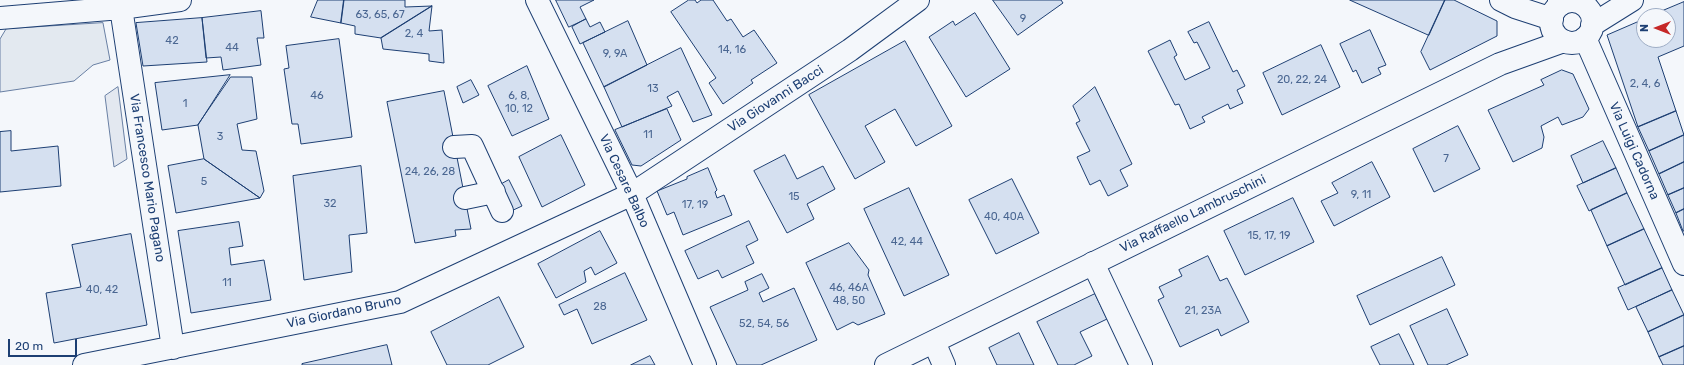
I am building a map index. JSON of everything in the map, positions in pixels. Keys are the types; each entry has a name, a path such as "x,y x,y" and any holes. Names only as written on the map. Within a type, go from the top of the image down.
{"street":[{"path":"0,18 121,8 180,0"},
{"name":"Via Cesare Balbo","path":"537,0 632,194 705,365"},
{"name":"Via Giovanni Bacci","path":"632,194 850,50 918,0"},
{"name":"Via Raffaello Lambruschini","path":"886,365 1500,64 1573,14 1632,0"},
{"path":"1514,2 1573,14"},
{"name":"Via Francesco Mario Pagano","path":"121,8 173,348"},
{"name":"Via Luigi Cadorna","path":"1573,14 1684,264"},
{"path":"454,147 472,146 498,201 465,198"},
{"name":"Via Giordano Bruno","path":"84,365 400,302 632,194"},
{"path":"1093,263 1140,365"},
{"path":"934,342 944,365"}],"shaded area":[{"path":"103,23 110,60 93,65 74,81 0,92 0,39 6,29"},
{"path":"118,87 127,159 114,167 105,96"}],"building":[{"path":"318,0 344,0 341,23 311,17"},
{"path":"344,0 405,0 405,7 432,6 381,38 355,34 355,26 341,23"},
{"path":"556,0 594,0 580,7 586,19 569,27"},
{"path":"689,0 695,0 697,3 701,0 713,0 727,21 731,19 743,37 754,30 777,63 751,80 753,83 723,104 709,83 716,78 671,12"},
{"path":"993,0 1061,0 1063,3 1018,35"},
{"path":"1350,0 1445,0 1429,35"},
{"path":"1445,0 1454,0 1497,21 1497,36 1430,70 1421,52"},
{"path":"1684,2 1684,46 1658,57 1676,111 1638,127 1607,35 1636,22 1636,48 1676,48 1676,8 1669,8"},
{"path":"432,6 429,31 442,30 444,63 429,61 429,54 383,49 381,38"},
{"path":"261,11 264,38 257,38 261,65 223,70 221,57 206,58 202,18"},
{"path":"975,13 1010,69 966,97 929,37 953,21 955,25"},
{"path":"202,18 207,62 143,66 136,23"},
{"path":"586,19 590,27 600,22 605,32 580,44 572,27"},
{"path":"628,21 647,65 604,87 583,43"},
{"path":"1209,22 1233,72 1237,70 1245,86 1237,90 1243,103 1230,109 1228,104 1202,117 1205,122 1190,129 1179,104 1175,105 1148,51 1170,40 1177,55 1174,57 1185,80 1210,68 1197,42 1194,43 1188,32"},
{"path":"1370,30 1386,65 1378,68 1381,74 1362,83 1356,70 1353,72 1340,44"},
{"path":"339,39 352,137 301,144 298,124 292,124 284,69 289,68 286,46"},
{"path":"905,41 952,126 916,146 895,109 865,126 885,162 855,179 809,95"},
{"path":"1321,45 1340,87 1282,115 1263,73"},
{"path":"681,48 712,115 693,122 678,91 667,97 672,106 622,127 604,87"},
{"path":"527,66 549,119 512,136 488,86"},
{"path":"1562,70 1573,74 1589,109 1583,117 1562,125 1558,117 1541,126 1544,137 1542,148 1513,162 1488,110 1544,85 1541,80"},
{"path":"230,75 198,125 162,130 155,83"},
{"path":"231,77 252,77 257,119 237,124 242,150 256,151 264,191 260,198 204,159 198,125"},
{"path":"471,80 479,95 463,103 457,87"},
{"path":"1095,87 1132,164 1120,170 1128,186 1108,196 1100,180 1090,185 1077,157 1090,151 1076,123 1080,121 1073,106"},
{"path":"444,91 471,229 455,230 456,236 415,243 387,102"},
{"path":"667,109 681,140 641,166 632,165 615,130"},
{"path":"1676,111 1684,135 1649,151 1638,127"},
{"path":"1458,126 1480,169 1434,192 1413,149"},
{"path":"11,131 11,151 58,146 61,186 0,192 0,132"},
{"path":"561,135 585,185 542,207 519,157"},
{"path":"1684,135 1684,162 1659,174 1649,151"},
{"path":"1603,141 1616,168 1583,183 1571,156"},
{"path":"785,155 797,179 823,166 835,189 807,204 814,219 787,233 754,171"},
{"path":"204,159 260,198 176,213 168,166"},
{"path":"1372,162 1390,197 1334,226 1321,201 1338,193 1332,183"},
{"path":"1684,162 1684,188 1668,195 1659,174"},
{"path":"361,166 367,233 349,235 352,272 304,280 293,176"},
{"path":"708,168 717,190 715,192 717,198 724,195 732,215 683,235 674,212 667,215 657,191 687,179 687,177"},
{"path":"1616,168 1627,193 1589,211 1577,186"},
{"path":"1012,179 1039,233 996,254 969,200"},
{"path":"509,180 522,206 509,212 498,186"},
{"path":"909,188 949,275 904,296 864,209"},
{"path":"1684,188 1684,209 1676,213 1668,195"},
{"path":"1627,193 1644,229 1607,246 1591,210"},
{"path":"1293,198 1314,242 1245,275 1224,231"},
{"path":"1684,209 1684,231 1683,231 1676,213"},
{"path":"749,221 758,240 746,246 754,263 722,278 718,270 698,279 685,251"},
{"path":"239,222 243,246 229,248 231,265 264,260 271,300 191,313 178,231"},
{"path":"1644,229 1662,268 1625,285 1607,246"},
{"path":"600,231 617,263 595,275 591,267 584,271 586,282 556,298 538,264"},
{"path":"131,234 147,325 54,343 46,293 81,287 72,245"},
{"path":"849,243 869,270 868,275 885,314 858,325 853,322 837,330 806,263"},
{"path":"1208,256 1220,281 1227,278 1249,322 1221,336 1218,329 1180,347 1158,300 1164,297 1159,287 1182,276 1179,270"},
{"path":"1442,257 1455,285 1370,325 1357,296"},
{"path":"1662,268 1672,290 1628,310 1618,288"},
{"path":"625,273 647,320 592,344 577,309 564,315 559,305"},
{"path":"762,274 769,288 759,293 763,302 794,288 817,340 761,365 737,365 710,307 748,290 745,282"},
{"path":"1672,290 1684,315 1648,332 1636,307"},
{"path":"1095,294 1107,319 1080,332 1092,356 1074,365 1058,365 1037,322"},
{"path":"499,297 524,347 488,365 447,365 431,332"},
{"path":"1447,309 1468,355 1446,365 1428,365 1410,326"},
{"path":"1684,315 1684,346 1659,357 1648,332"},
{"path":"1019,333 1034,365 997,365 989,348"},
{"path":"1399,334 1414,365 1380,365 1371,347"},
{"path":"387,345 392,365 302,365 302,364"},
{"path":"1684,346 1684,365 1663,365 1659,357"},
{"path":"650,356 655,365 631,365"}]}
